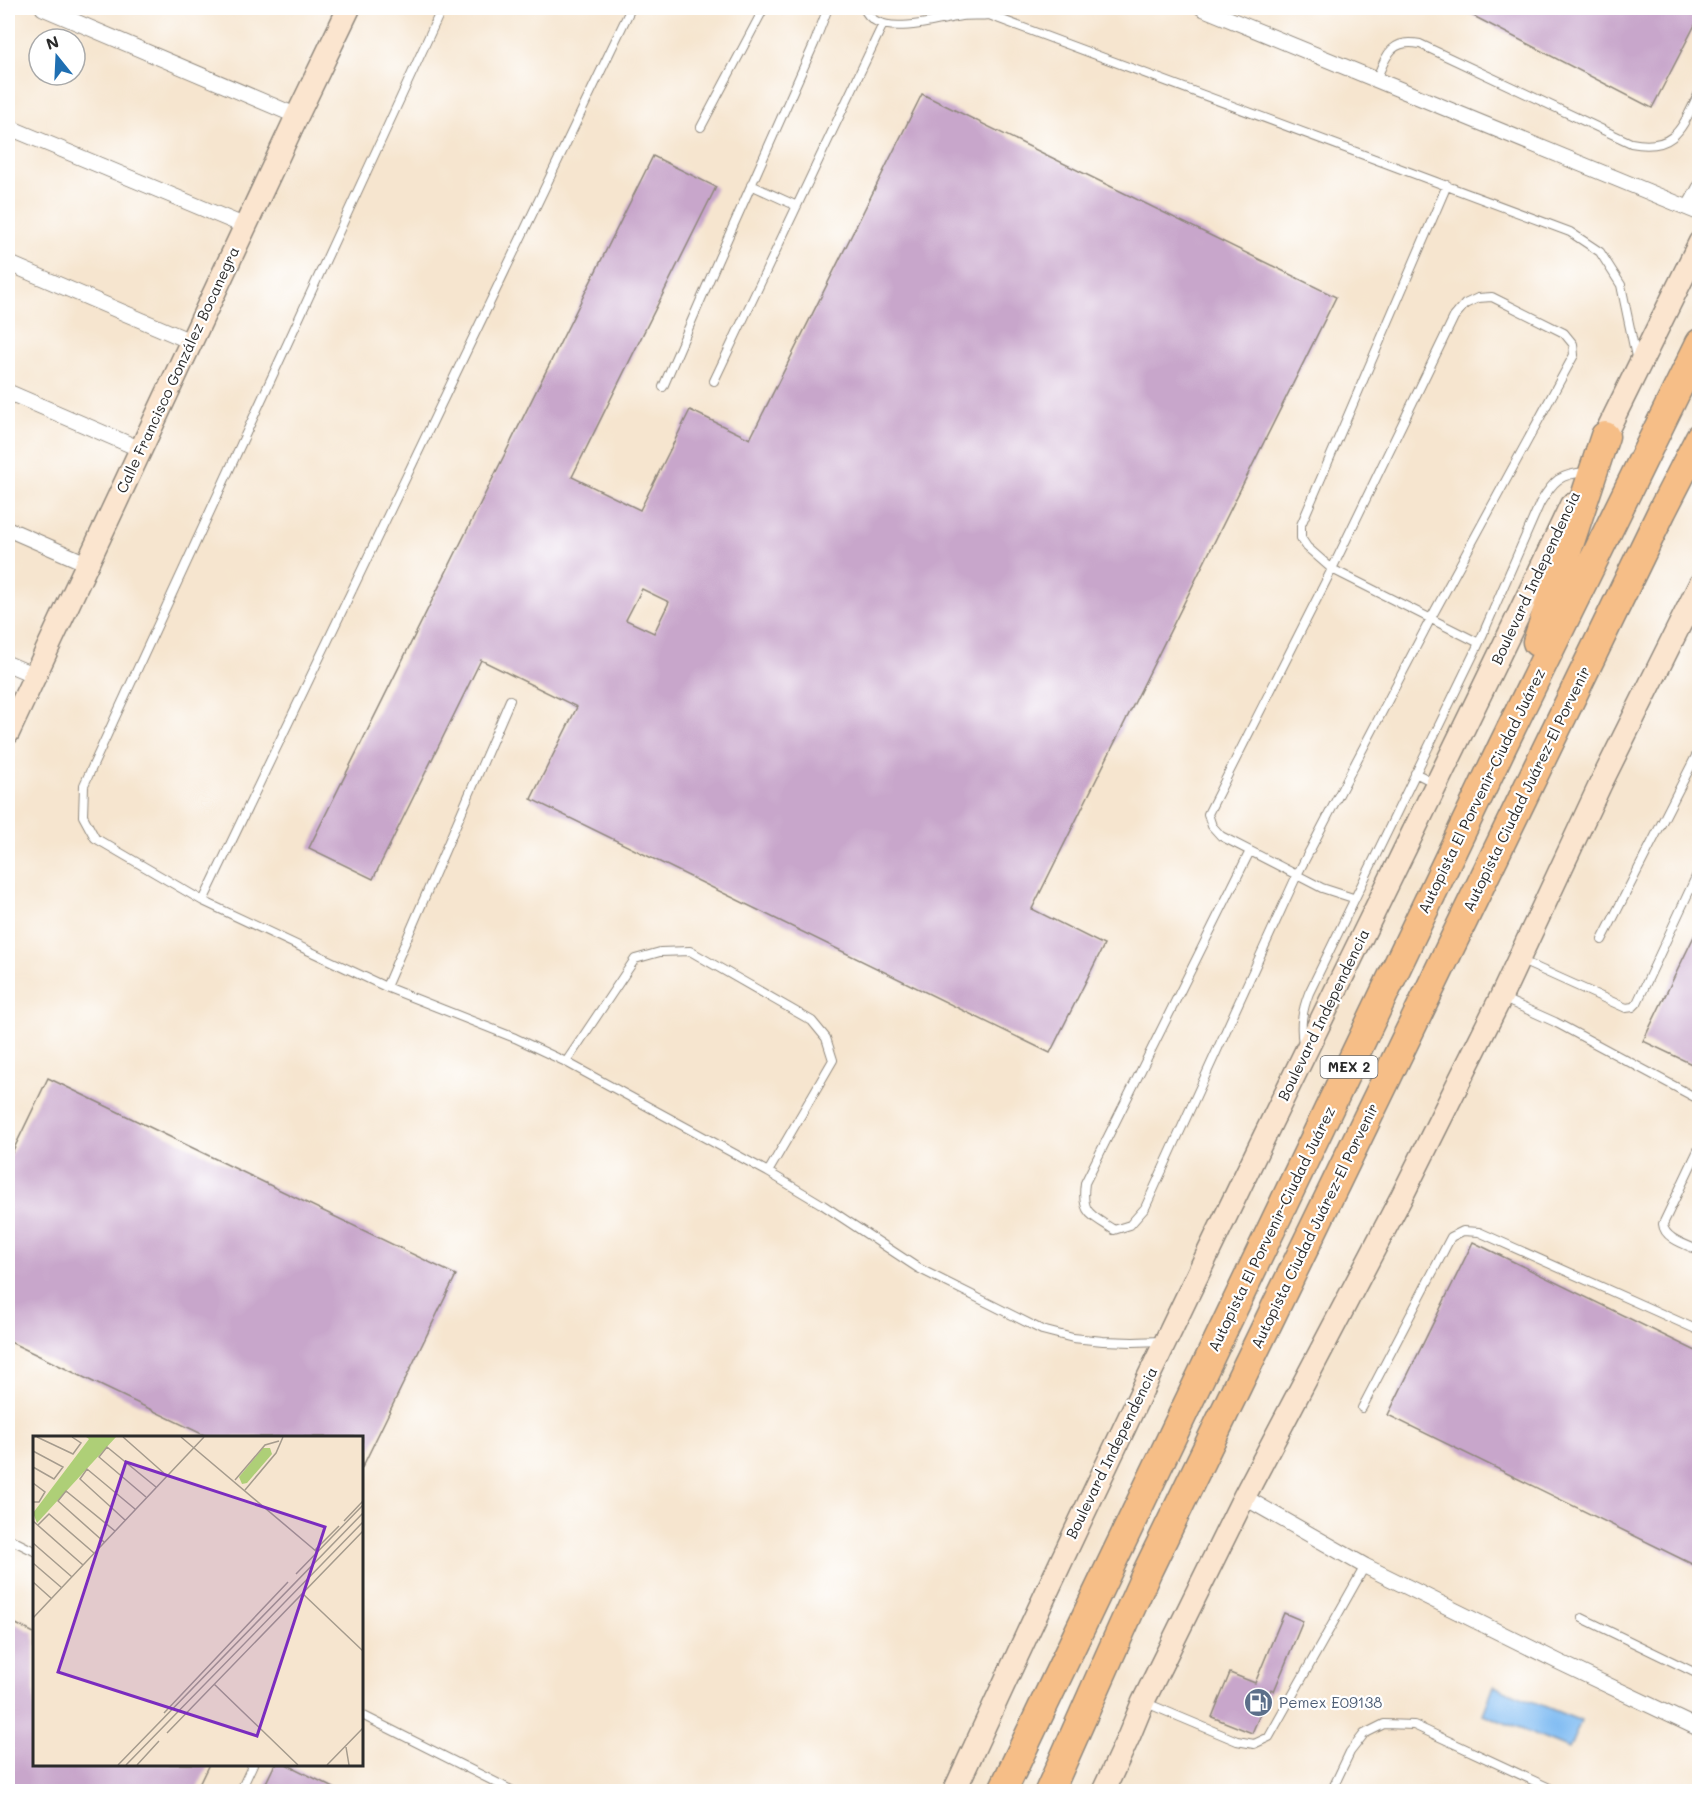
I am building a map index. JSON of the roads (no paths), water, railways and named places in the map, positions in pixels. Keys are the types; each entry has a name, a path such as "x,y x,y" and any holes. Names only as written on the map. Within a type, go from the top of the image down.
{"highway":[{"name":"Autopista El Porvenir-Ciudad Juárez","path":"1002,1791 1502,747 1700,343"},
{"path":"1502,747 1605,436"},
{"name":"Autopista Ciudad Juárez-El Porvenir","path":"1049,1791 1152,1562 1700,437"},
{"path":"983,1791 1050,1693"}],"main road":[{"name":"Calle Francisco González Bocanegra","path":"8,733 349,8"},
{"name":"Boulevard Independencia","path":"954,1791 1166,1340 1700,242"},
{"path":"1103,1791 1143,1702 1244,1497 1402,1196 1501,997 1595,796 1700,584"}],"street":[{"path":"43,8 297,116"},
{"path":"1202,8 1694,211 1700,188"},
{"path":"8,127 245,226"},
{"path":"8,263 192,342"},
{"path":"8,392 140,449"},
{"path":"8,529 88,564"},
{"path":"8,664 34,675"},
{"path":"1244,1497 1365,1566 1700,1729"}],"lane":[{"path":"442,8 84,785 83,816 95,838 203,901 386,987 515,1038 566,1062 768,1172 823,1205 918,1268 1042,1330 1073,1338 1103,1341 1166,1340"},
{"path":"203,901 631,8"},
{"path":"701,127 764,8"},
{"path":"663,387 828,8"},
{"path":"864,8 866,14 883,24 903,27 962,16 989,15 1570,232 1600,252 1621,285 1638,368"},
{"path":"714,381 883,24"},
{"path":"1376,80 1388,52 1398,45 1410,42 1420,44 1631,143 1648,146 1666,141 1677,133 1700,91"},
{"path":"751,185 797,206"},
{"path":"1447,185 1301,525 1301,538 1307,547 1332,569 1479,643"},
{"path":"1250,851 1086,1183 1083,1198 1088,1212 1114,1230 1130,1224 1145,1208 1297,875 1431,618 1574,355 1572,344 1564,333 1492,297 1478,298 1465,304 1454,317 1332,569 1208,814 1212,826 1221,836 1297,875 1322,888 1353,898"},
{"path":"1304,1054 1300,1026 1303,1009 1353,898 1479,643 1540,503 1550,486 1559,477 1569,473 1587,472"},
{"path":"386,987 510,700"},
{"path":"1602,940 1700,748"},
{"path":"1415,773 1438,784"},
{"path":"1518,959 1626,1008 1633,1007 1637,1003 1700,868"},
{"path":"566,1062 635,959 660,952 690,951 812,1021 826,1038 833,1060 768,1172"},
{"path":"1501,997 1700,1100"},
{"path":"1700,1146 1663,1224 1663,1230 1669,1236 1700,1251"},
{"path":"1362,1408 1451,1237 1463,1232 1479,1232 1700,1331"},
{"path":"8,1538 33,1550"},
{"path":"1143,1702 1237,1741 1254,1744 1269,1737 1365,1566"},
{"path":"1582,1618 1700,1675"},
{"path":"363,1715 515,1791"},
{"path":"1331,1791 1350,1752 1364,1734 1384,1724 1414,1725 1558,1791"},
{"path":"240,1791 252,1766"}],"water":[{"path":"1494,1686 1581,1721 1569,1749 1483,1714"}],"place":[{"name":"Pemex E09138","path":"1258,1703"}]}
